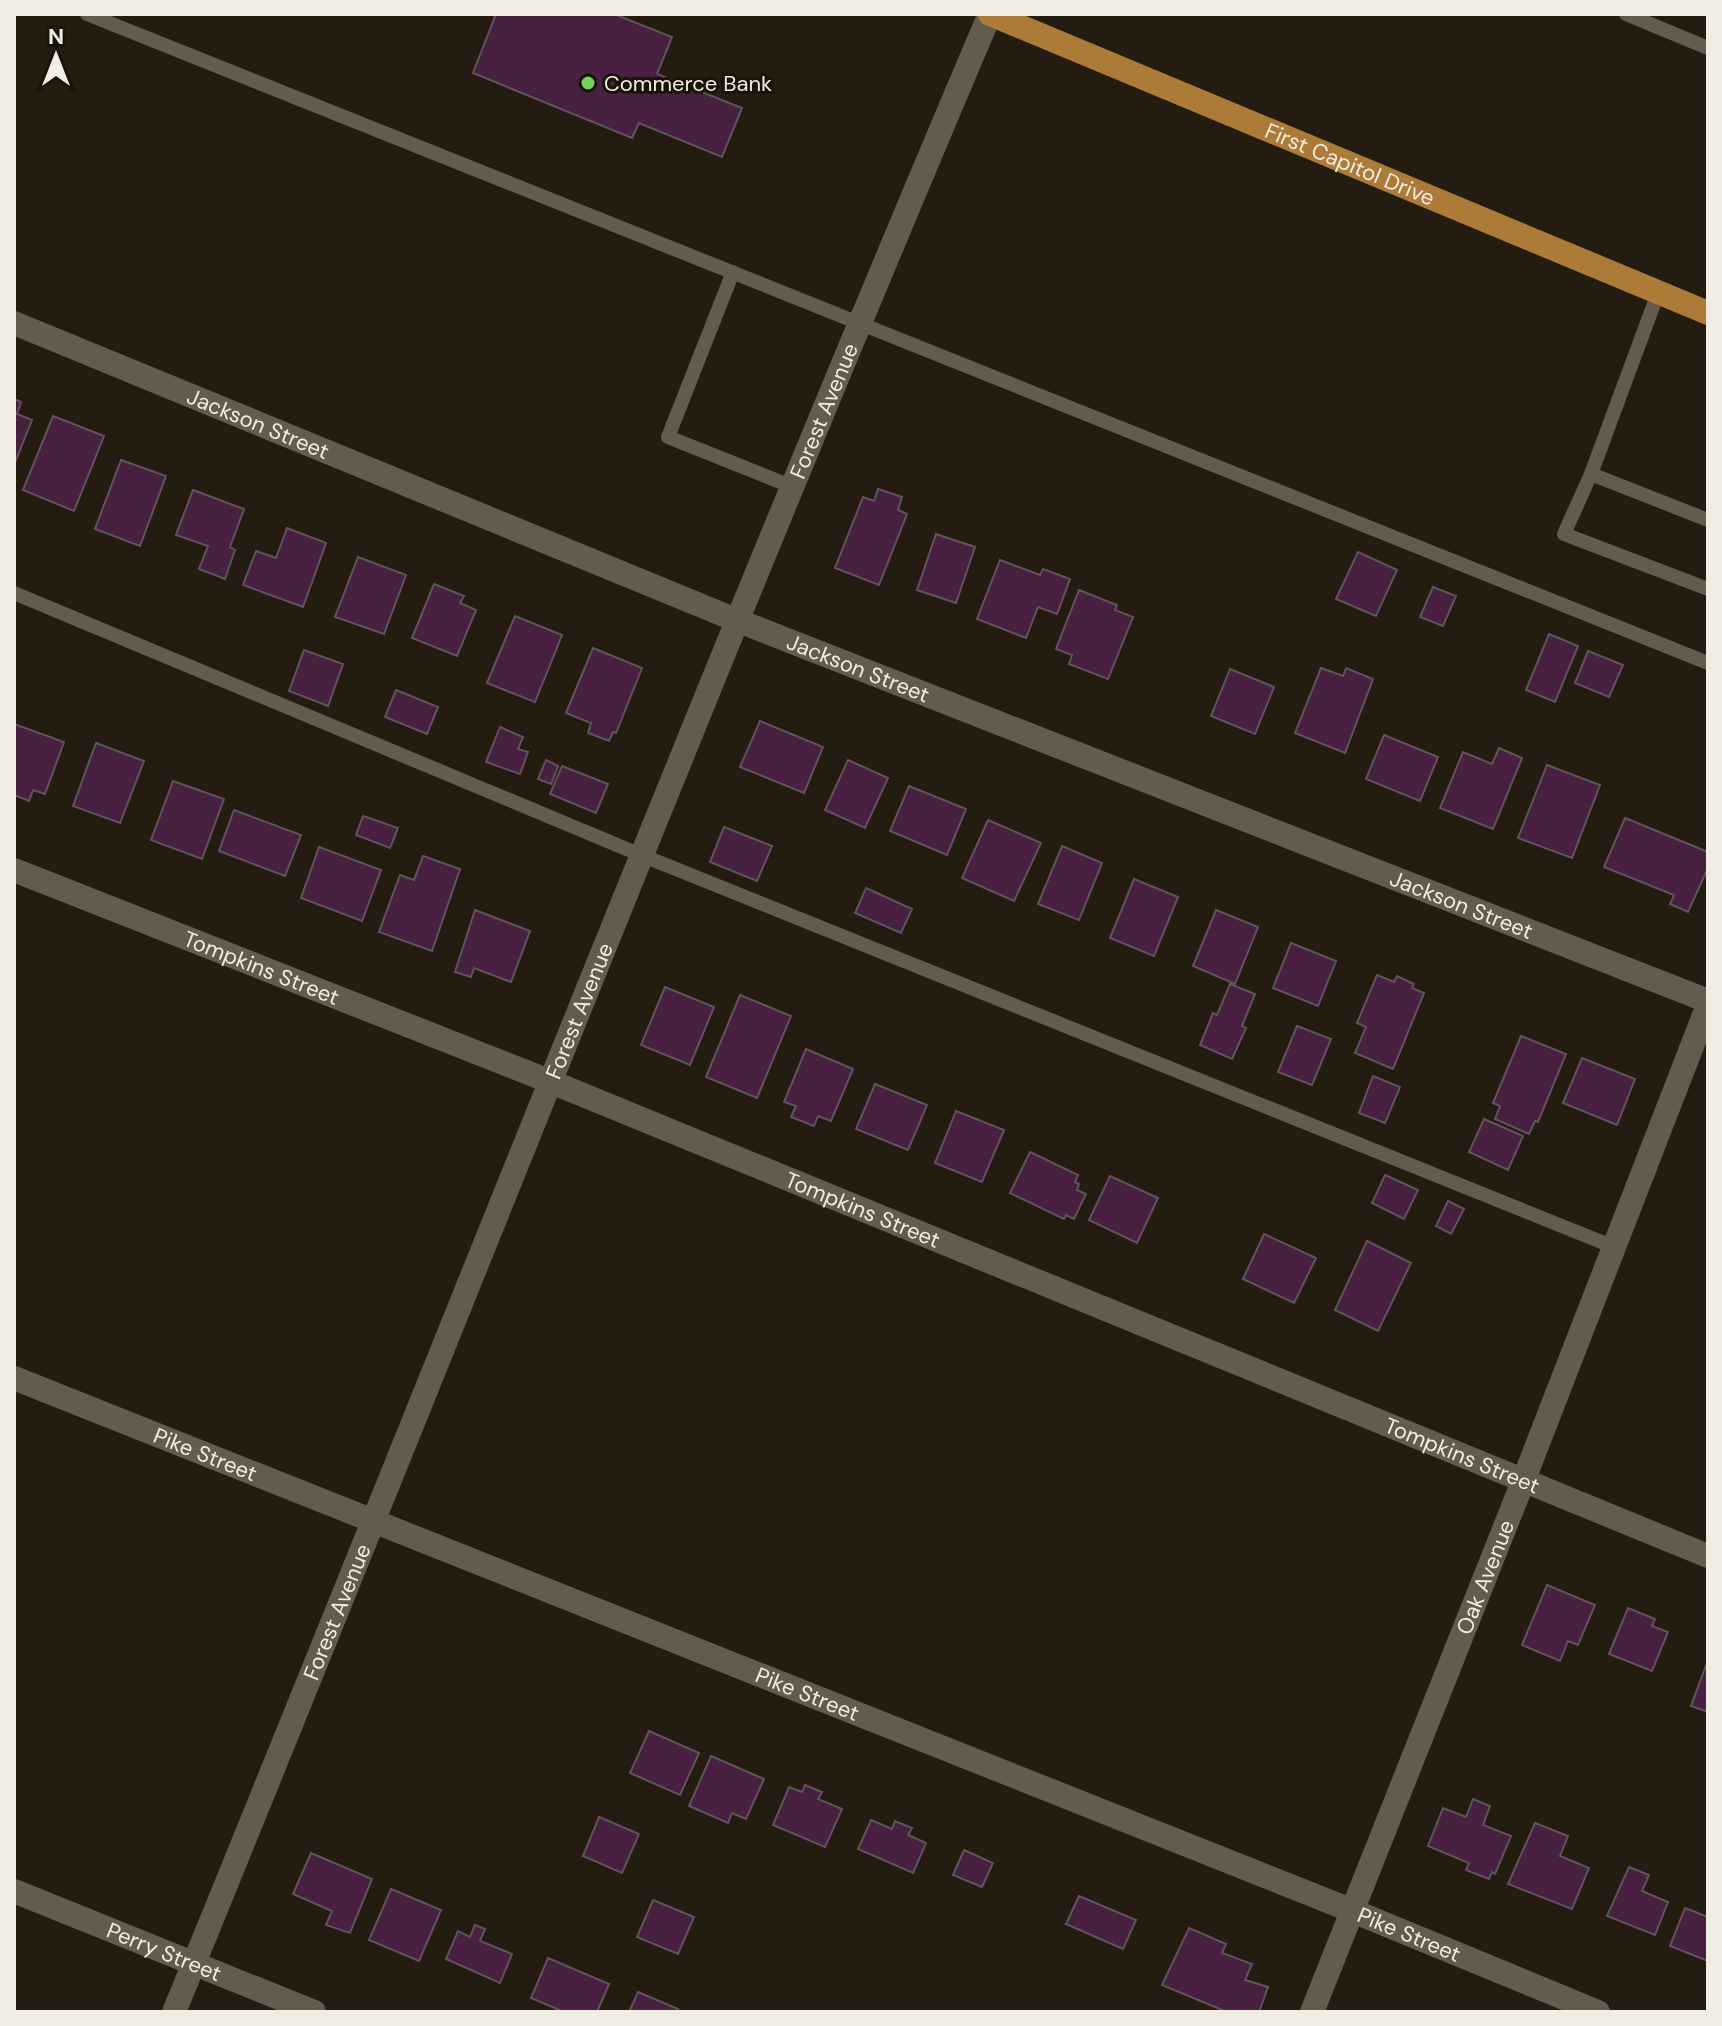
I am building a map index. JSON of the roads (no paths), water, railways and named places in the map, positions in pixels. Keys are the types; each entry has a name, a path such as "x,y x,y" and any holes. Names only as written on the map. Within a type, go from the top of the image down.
{"main road":[{"name":"First Capitol Drive","path":"990,14 1708,313"}],"street":[{"name":"Forest Avenue","path":"174,2012 375,1522 736,620 990,14"},
{"name":"Jackson Street","path":"14,323 736,620 1708,1003"},
{"name":"Tompkins Street","path":"14,870 549,1081 1708,1556"},
{"name":"Oak Avenue","path":"1312,2012 1524,1479 1708,1003"},
{"name":"Pike Street","path":"14,1378 1353,1911 1598,2012"},
{"name":"Perry Street","path":"14,1891 314,2012"}],"lane":[{"path":"87,14 1708,663"},
{"path":"1626,14 1708,48"},
{"path":"733,272 668,437 793,487"},
{"path":"1658,293 1591,474 1564,534 1708,589"},
{"path":"1591,474 1708,520"},
{"path":"14,593 641,855 1614,1247"}],"place":[{"name":"Commerce Bank","path":"588,83"}]}
